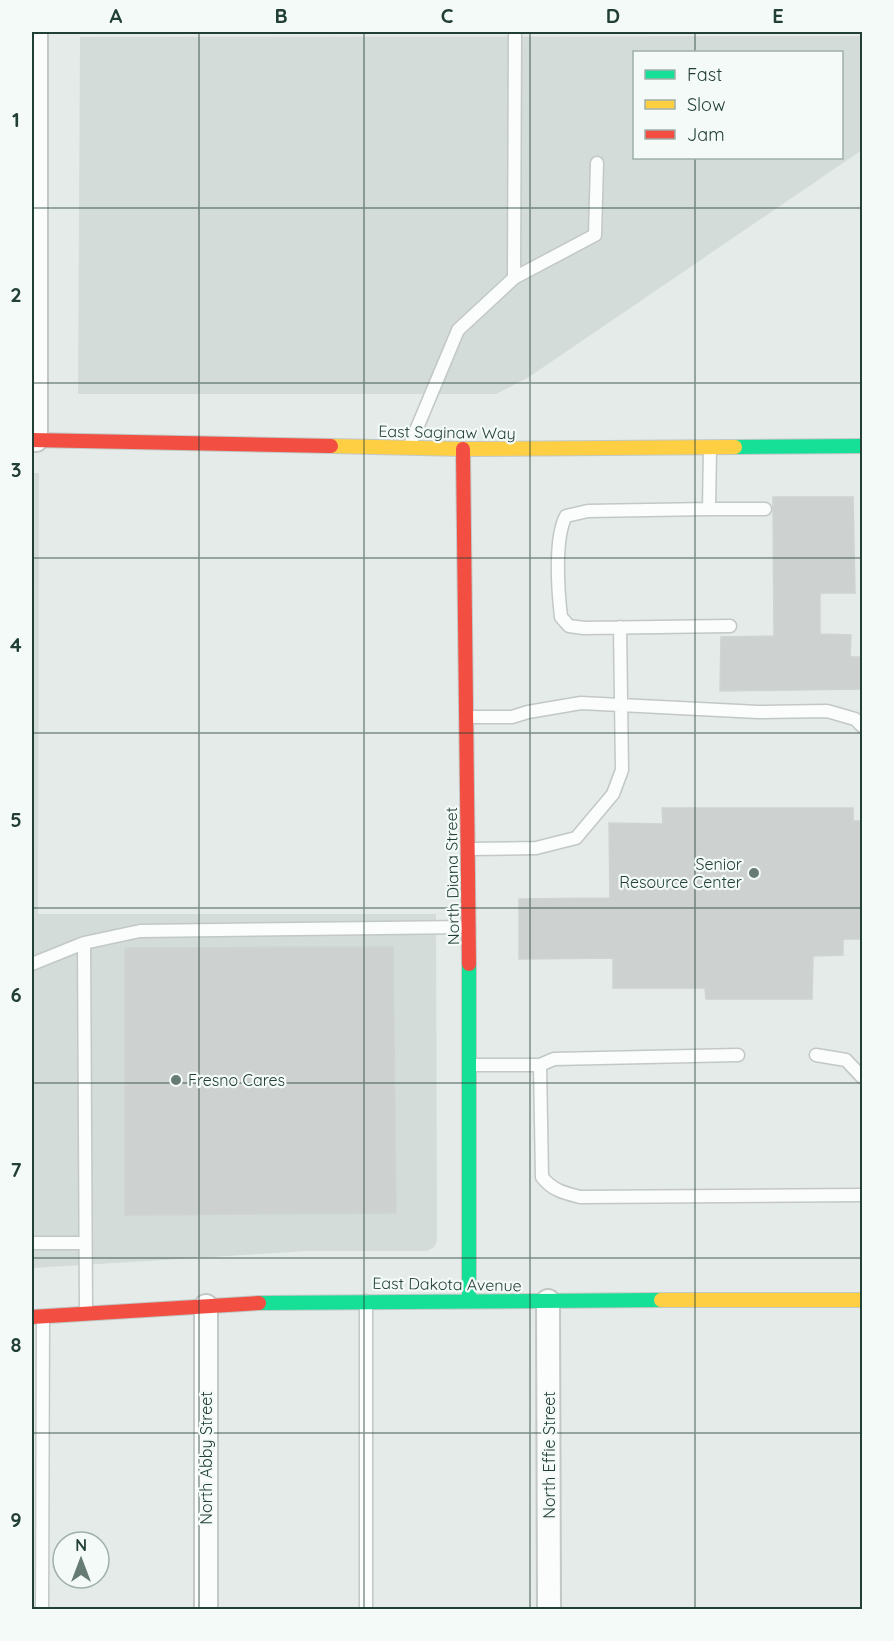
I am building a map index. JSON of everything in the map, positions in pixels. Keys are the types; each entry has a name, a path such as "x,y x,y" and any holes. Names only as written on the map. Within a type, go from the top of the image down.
{"street":[{"path":"34,440 36,32"},
{"name":"East Saginaw Way","path":"34,440 463,449 862,446"},
{"name":"North Diana Street","path":"463,449 470,1065 469,1301"},
{"name":"East Dakota Avenue","path":"37,1317 366,1299 862,1300"},
{"name":"North Effie Street","path":"548,1301 549,1610"},
{"name":"North Abby Street","path":"206,1306 206,1610"}],"lane":[{"path":"514,278 515,32"},
{"path":"409,448 458,330 514,278 595,235 597,163"},
{"path":"710,447 710,509"},
{"path":"730,626 569,626 561,617 561,532 566,516 588,511 765,509"},
{"path":"468,849 536,848 576,838 613,794 622,770 620,627"},
{"path":"466,717 512,717 581,703 758,712 827,711 855,719 862,726"},
{"path":"32,964 84,943 140,931 469,927"},
{"path":"84,943 86,1313"},
{"path":"470,1065 540,1065 554,1059 738,1055"},
{"path":"816,1055 846,1060 862,1077"},
{"path":"540,1065 539,1120 542,1177 548,1185 560,1192 580,1197 862,1195"},
{"path":"32,1243 85,1243"},
{"path":"366,1299 366,1610"},
{"path":"37,1317 42,1610"}],"shaded area":[{"path":"862,36 862,150 529,377 496,394 78,394 80,37"},
{"path":"32,473 39,473 38,914 436,914 437,1241 434,1247 427,1251 308,1251 32,1268"},
{"path":"33,1372 33,1610 32,1609"}],"building":[{"path":"773,497 853,497 855,593 820,593 820,634 851,635 850,657 860,657 860,689 720,691 721,637 774,636"},
{"path":"662,808 853,808 853,821 862,821 862,939 843,939 843,955 813,956 812,999 706,999 705,988 613,988 613,958 519,959 519,899 610,898 609,823 663,824"},
{"path":"393,947 396,1213 125,1215 125,948"}],"traffic: fast":[{"path":"735,447 862,446"},
{"path":"469,964 469,1301"},
{"path":"259,1303 661,1300"}],"traffic: slow":[{"path":"331,446 463,449 735,447"},
{"path":"661,1300 862,1300"}],"traffic: jam":[{"path":"32,440 331,446"},
{"path":"463,449 469,964"},
{"path":"32,1317 259,1303"}],"place":[{"name":"Senior Resource Center","path":"754,873"},
{"name":"Fresno Cares","path":"176,1080"}]}
